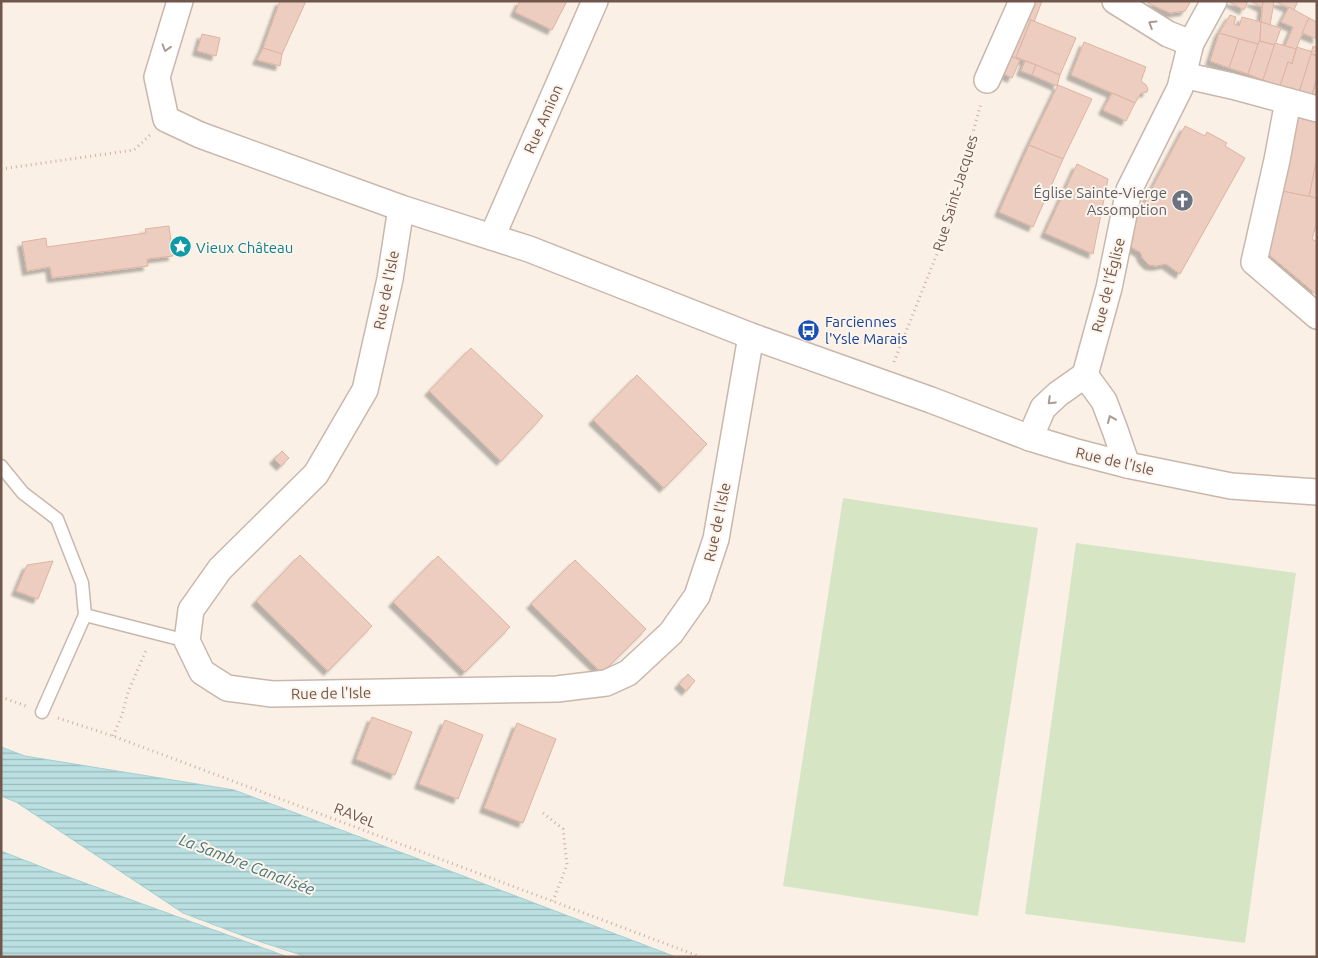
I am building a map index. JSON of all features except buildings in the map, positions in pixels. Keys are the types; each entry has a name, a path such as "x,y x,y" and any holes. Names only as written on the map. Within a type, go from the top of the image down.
{"street":[{"path":"166,119 157,77 180,1"},
{"name":"Rue Amion","path":"492,237 596,1"},
{"path":"987,80 1022,1"},
{"path":"1115,1 1168,34 1192,43"},
{"name":"Rue de l'Église","path":"1085,375 1108,288 1129,190 1180,88 1192,43 1214,1"},
{"path":"1183,75 1317,109"},
{"path":"1288,101 1254,262 1317,316"},
{"name":"Rue de l'Isle","path":"166,119 200,135 401,208 538,253 751,336 931,400 1030,438 1127,465 1231,486 1317,492"},
{"name":"Rue de l'Isle","path":"401,208 390,279 365,390 316,474 220,569 190,610 187,641 202,672 227,688 272,694 557,689 606,683 628,673 671,633 697,596 716,539 751,336"},
{"path":"1030,438 1043,408 1058,394 1085,375 1104,401 1127,465"}],"lane":[{"path":"1,466 23,493 57,519 82,583 85,615 42,712"},
{"path":"85,615 187,641"}],"path":[{"name":"Rue Saint-Jacques","path":"885,384 946,230 987,80"},
{"path":"1,169 134,150 166,119"},
{"path":"113,736 122,715 128,692 154,633"},
{"name":"RAVeL","path":"1,697 113,736 701,957"},
{"path":"543,813 563,830 566,865 553,901"}],"green space":[{"path":"843,498 1038,528 978,916 783,886"},
{"path":"1076,543 1296,573 1245,943 1025,914"}],"water":[{"name":"La Sambre Canalisée","path":"1,747 25,756 234,790 676,957 307,957 183,913 16,802 1,796"},
{"path":"1,851 52,871 288,957 1,957"}],"place":[{"name":"Église Sainte-Vierge Assomption","path":"1183,201"},
{"name":"Vieux Château","path":"180,247"},
{"name":"Farciennes l'Ysle Marais","path":"809,330"}]}
